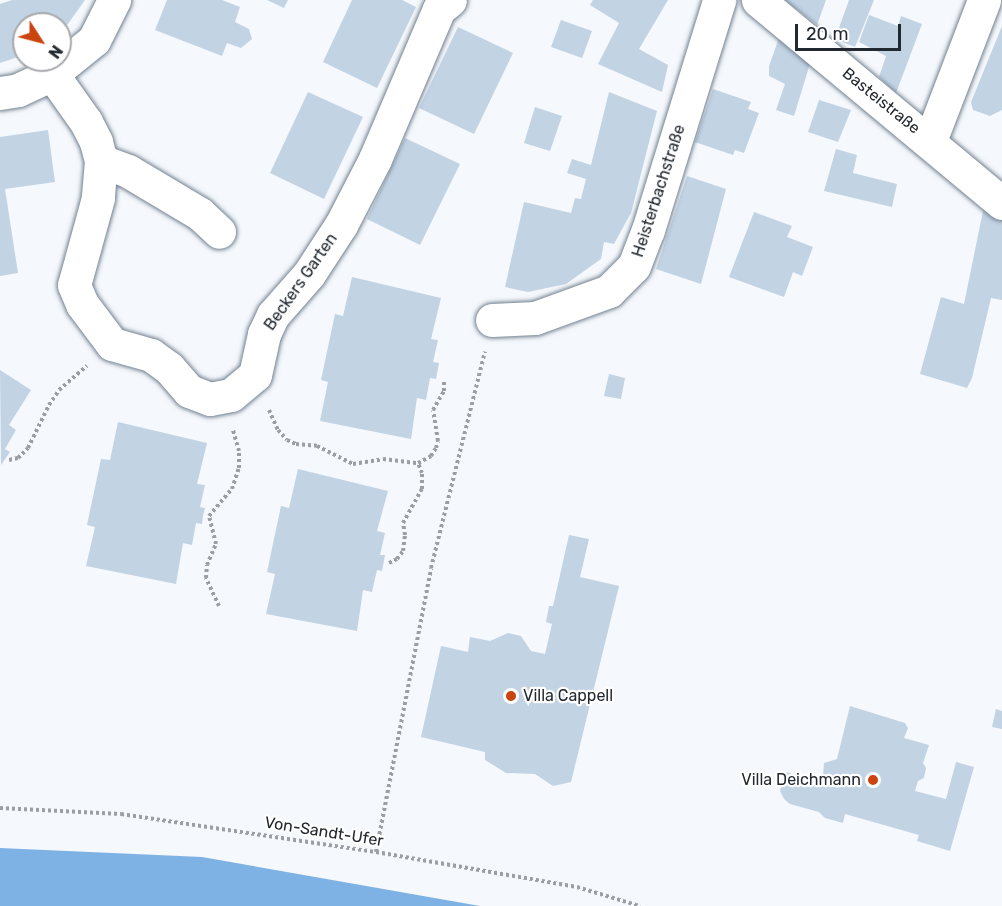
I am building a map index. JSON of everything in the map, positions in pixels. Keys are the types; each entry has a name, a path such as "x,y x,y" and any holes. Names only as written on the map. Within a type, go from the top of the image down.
{"street":[{"path":"0,93 18,90 52,74 94,40 114,0"},
{"name":"Beckers Garten","path":"255,375 264,334 284,301 326,251 375,159 439,9 450,0"},
{"name":"Heisterbachstraße","path":"492,320 535,318 609,291 634,266 648,230 719,0"},
{"name":"Basteistraße","path":"758,0 1002,203"},
{"path":"930,141 984,0"},
{"path":"52,74 86,122 96,142 100,160 98,198 74,285 82,304 112,344 151,355 170,368 189,391 215,398 231,395 255,375"},
{"path":"100,160 128,171 200,214 219,232"}],"path":[{"path":"376,852 431,568 492,320"},
{"path":"9,460 18,458 28,448 59,390 112,344"},
{"path":"255,375 265,381 270,389 272,395 269,412 272,421 287,440 296,444 317,446 353,464 383,459 418,463 431,456 438,441 433,410 444,391 444,382"},
{"path":"215,398 237,437 239,451 239,468 232,489 209,516 216,544 207,565 206,578 219,606"},
{"path":"388,563 397,559 402,550 405,535 403,523 422,489 422,473 418,463"},
{"name":"Von-Sandt-Ufer","path":"0,808 121,814 376,852 577,887 640,906"}],"water":[{"path":"0,848 202,857 480,906 0,906"}],"building":[{"path":"12,0 85,0 72,18 72,12 12,12 12,59 0,63 0,4"},
{"path":"167,0 222,0 240,7 235,22 249,29 252,39 241,48 227,43 222,56 155,30"},
{"path":"267,0 288,0 284,8"},
{"path":"352,0 402,0 416,7 377,88 323,62"},
{"path":"593,0 668,0 639,49 668,65 662,92 598,64 619,23 590,5"},
{"path":"785,0 826,0 817,25"},
{"path":"849,0 874,0 855,47 835,39"},
{"path":"869,15 898,26 901,16 922,24 896,93 879,77 886,56 859,42"},
{"path":"561,20 592,31 582,58 551,47"},
{"path":"1002,26 1002,110 990,116 973,110 971,102"},
{"path":"458,27 513,53 474,134 419,108"},
{"path":"780,35 812,57 794,116 776,110 785,84 769,76 769,66"},
{"path":"713,89 751,102 748,109 759,113 744,153 735,150 733,155 695,142"},
{"path":"308,92 363,117 324,199 270,173"},
{"path":"609,92 657,111 631,213 614,244 604,242 601,259 566,284 528,292 505,287 524,202 571,213 575,198 581,199 586,179 567,173 572,159 591,165"},
{"path":"819,100 851,110 838,142 808,132"},
{"path":"535,107 562,116 550,151 524,143"},
{"path":"48,130 55,182 5,189 18,273 0,276 0,137"},
{"path":"405,138 460,164 420,245 367,219"},
{"path":"836,149 857,155 853,173 897,184 892,207 824,191"},
{"path":"687,176 726,189 701,284 656,269"},
{"path":"984,206 1002,218 1002,300 991,298 972,378 967,388 920,374 941,297 964,304"},
{"path":"754,212 792,226 787,237 813,247 802,276 793,272 784,297 729,277"},
{"path":"352,277 441,298 431,339 438,340 433,362 439,363 436,379 430,378 426,400 417,398 411,439 320,421 328,382 321,380 335,314 343,316"},
{"path":"0,370 31,390 9,425 16,430 5,449 10,452 1,465"},
{"path":"609,374 625,378 621,399 604,396"},
{"path":"118,422 207,443 197,484 205,485 200,507 205,508 202,524 196,523 192,545 183,543 176,584 86,566 95,527 87,525 101,459 110,460"},
{"path":"298,469 388,491 377,531 385,533 380,555 385,555 382,571 377,570 372,592 363,590 357,631 266,614 275,574 267,572 281,506 289,508"},
{"name":"Villa Cappell","path":"569,535 589,539 580,577 619,586 571,782 553,786 535,774 506,773 485,760 485,752 421,737 441,646 468,652 470,637 490,641 508,633 521,636 531,651 545,654 552,624 546,622 549,606 553,606"},
{"name":"Villa Deichmann","path":"850,706 905,723 908,728 904,738 929,745 923,763 926,768 924,778 918,781 915,791 946,799 956,762 974,767 950,851 917,841 919,835 845,814 843,823 825,818 819,812 790,804 784,799 780,791 786,772 828,785 823,776 824,763 837,759"},
{"path":"996,709 1002,711 1002,729 992,727"}],"place":[{"name":"Villa Cappell","path":"511,696"},
{"name":"Villa Deichmann","path":"873,780"}]}
